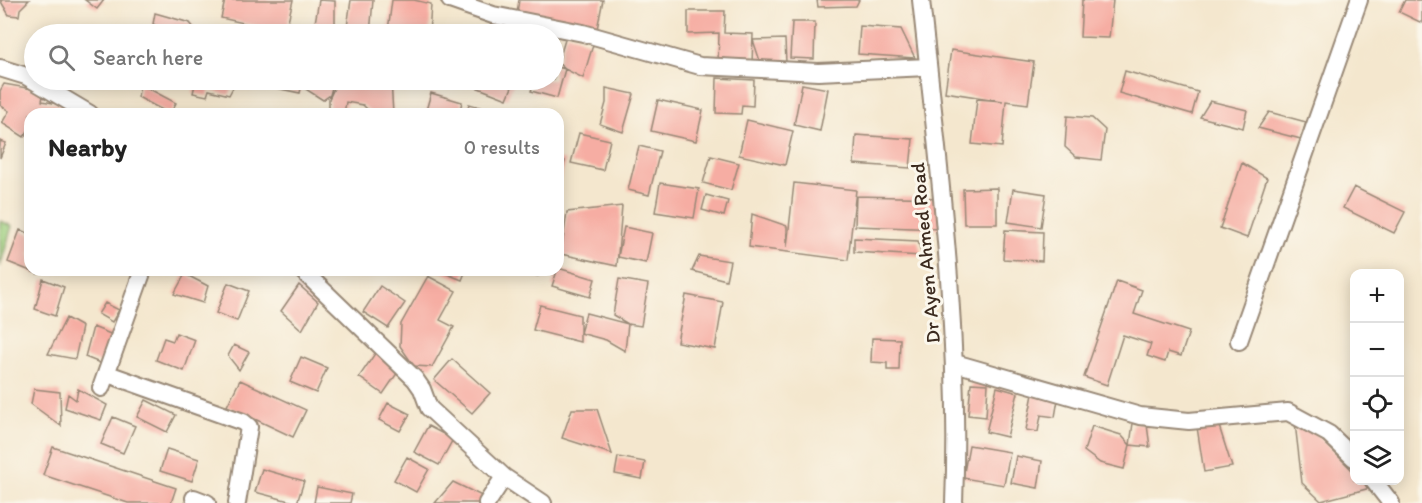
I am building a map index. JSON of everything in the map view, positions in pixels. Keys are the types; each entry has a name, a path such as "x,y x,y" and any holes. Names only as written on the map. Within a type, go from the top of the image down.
{"street":[{"path":"450,0 493,15 538,24"},
{"name":"Dr Ayen Ahmed Road","path":"921,0 938,151 955,363 954,503"},
{"path":"1239,341 1359,0"},
{"path":"564,29 700,66 818,72 928,68"},
{"path":"0,68 24,75"},
{"path":"50,90 80,108"},
{"path":"141,276 104,381 243,422 249,427 237,503"},
{"path":"308,276 415,379 422,389 429,408 504,477 543,503"},
{"path":"955,363 1140,416 1165,420 1234,418 1288,412 1329,434 1350,455"},
{"path":"487,503 504,477"},
{"path":"1377,485 1391,503"}],"green space":[{"path":"0,221 12,226 0,267"}],"building":[{"path":"0,0 29,0 20,9 19,16 9,15"},
{"path":"85,0 104,0 97,9"},
{"path":"225,0 293,0 287,24 248,24 221,18"},
{"path":"319,0 335,1 335,24 315,24"},
{"path":"351,0 373,0 371,24 347,24"},
{"path":"392,0 414,0 431,4 430,24 389,24"},
{"path":"519,0 603,0 597,29 517,13"},
{"path":"817,0 859,0 856,6 818,7"},
{"path":"1082,0 1113,0 1109,38 1080,37"},
{"path":"1405,0 1422,0 1422,23 1399,12"},
{"path":"688,11 725,11 724,33 753,34 752,65 718,64 719,33 688,34"},
{"path":"155,13 191,24 153,24"},
{"path":"792,22 815,22 814,59 790,58"},
{"path":"860,26 901,29 915,58 858,54"},
{"path":"567,33 593,45 583,78 564,68 564,43"},
{"path":"785,39 786,63 761,64 753,40"},
{"path":"951,50 1034,62 1028,104 1006,101 1002,147 972,144 977,99 1003,101 945,92"},
{"path":"1125,71 1198,92 1192,114 1119,93"},
{"path":"717,78 754,80 753,106 742,105 741,114 716,113"},
{"path":"4,84 24,88 24,90 44,91 42,101 74,108 24,108 24,137 2,123 9,111 0,105 0,91"},
{"path":"802,84 828,89 820,131 794,125"},
{"path":"606,88 634,94 623,132 600,124 606,103"},
{"path":"139,90 151,90 176,103 173,108 159,108 138,97"},
{"path":"194,90 209,90 207,96 193,93"},
{"path":"209,90 232,90 229,95"},
{"path":"286,90 301,90 300,93"},
{"path":"307,90 331,90 330,95 323,100"},
{"path":"333,90 392,90 393,108 366,108 363,105 346,102 345,108 329,108 329,99"},
{"path":"484,90 511,90 507,99"},
{"path":"531,90 559,90 557,98"},
{"path":"431,93 462,102 460,108 427,108"},
{"path":"658,100 703,110 696,141 651,131"},
{"path":"1210,101 1247,110 1243,128 1200,117"},
{"path":"469,104 483,108 468,108"},
{"path":"1269,112 1306,122 1301,139 1258,128"},
{"path":"1067,116 1092,118 1105,130 1101,160 1076,157 1065,147"},
{"path":"747,120 793,131 785,165 739,155"},
{"path":"579,133 610,140 603,170 571,163"},
{"path":"856,135 913,139 910,168 854,164"},
{"path":"0,141 6,143 0,158"},
{"path":"639,146 660,151 649,195 628,190"},
{"path":"711,156 739,163 731,190 703,183"},
{"path":"1242,163 1267,178 1247,238 1220,228"},
{"path":"660,183 699,189 694,218 655,212"},
{"path":"794,183 856,190 848,260 749,247 752,214 787,226 787,247"},
{"path":"1354,187 1405,212 1394,233 1343,208"},
{"path":"997,188 997,224 964,224 963,189"},
{"path":"1013,189 1046,194 1041,227 1008,222"},
{"path":"706,195 728,201 724,216 702,210"},
{"path":"856,196 942,198 941,229 855,226"},
{"path":"622,206 617,266 564,255 567,212"},
{"path":"624,227 652,233 646,263 618,257"},
{"path":"20,230 24,232 24,268 8,262"},
{"path":"1005,230 1043,232 1042,261 1003,259"},
{"path":"854,238 918,241 922,256 854,252"},
{"path":"699,256 730,261 726,280 692,271"},
{"path":"564,270 595,279 590,297 552,286 555,276 564,276"},
{"path":"184,276 189,276 208,286 203,303 174,294"},
{"path":"428,276 456,291 440,320 454,327 432,367 414,366 400,346 401,324"},
{"path":"452,276 464,276 462,280"},
{"path":"43,279 64,287 55,316 35,309"},
{"path":"619,279 648,284 641,326 628,324 613,315"},
{"path":"1117,281 1142,290 1134,314 1189,332 1181,356 1168,352 1165,362 1147,356 1151,344 1123,335 1107,385 1084,377"},
{"path":"228,283 249,291 237,321 216,313"},
{"path":"299,285 318,302 302,330 281,311"},
{"path":"380,286 405,303 388,328 363,312"},
{"path":"686,295 723,302 715,349 677,342"},
{"path":"105,303 119,310 112,322 98,314"},
{"path":"540,305 580,315 580,342 533,330"},
{"path":"586,313 628,324 625,351 606,340 580,333"},
{"path":"66,318 82,327 75,359 48,354"},
{"path":"93,327 113,335 105,365 85,357"},
{"path":"176,333 195,340 184,371 156,360 164,338 173,341"},
{"path":"872,338 900,339 899,370 887,370 887,363 871,362"},
{"path":"234,345 249,352 239,370 228,356"},
{"path":"376,352 400,369 383,394 359,377"},
{"path":"301,357 327,368 316,393 290,382"},
{"path":"452,359 490,393 472,413 434,380"},
{"path":"240,380 306,410 293,437 227,406"},
{"path":"971,383 988,384 986,417 968,415"},
{"path":"997,387 1018,393 1007,437 986,432"},
{"path":"34,389 60,392 61,426 31,404"},
{"path":"78,389 107,405 101,420 65,408 68,394 76,400"},
{"path":"1034,389 1059,394 1055,417 1041,415 1038,432 1026,430"},
{"path":"146,400 176,415 167,432 137,417"},
{"path":"388,403 410,414 400,431 379,420"},
{"path":"572,409 597,409 612,454 562,438"},
{"path":"113,417 135,426 123,453 101,444"},
{"path":"1133,423 1147,425 1150,447 1130,445"},
{"path":"1295,423 1313,431 1350,468 1350,485 1367,485 1370,488 1321,501 1302,483"},
{"path":"428,426 453,439 439,465 414,452"},
{"path":"1092,426 1121,435 1130,445 1124,469 1100,463 1084,451"},
{"path":"1219,426 1232,467 1204,472 1197,427"},
{"path":"969,445 1010,452 1004,485 963,478"},
{"path":"53,447 176,488 171,503 128,503 43,475"},
{"path":"167,449 199,459 192,481 160,471"},
{"path":"1016,456 1042,461 1038,488 1011,483"},
{"path":"407,457 429,469 416,492 394,480"},
{"path":"618,457 645,462 642,479 615,474"},
{"path":"262,469 304,481 297,503 255,492"},
{"path":"453,482 484,497 480,503 435,503"},
{"path":"317,487 352,494 350,503 314,503"}]}
